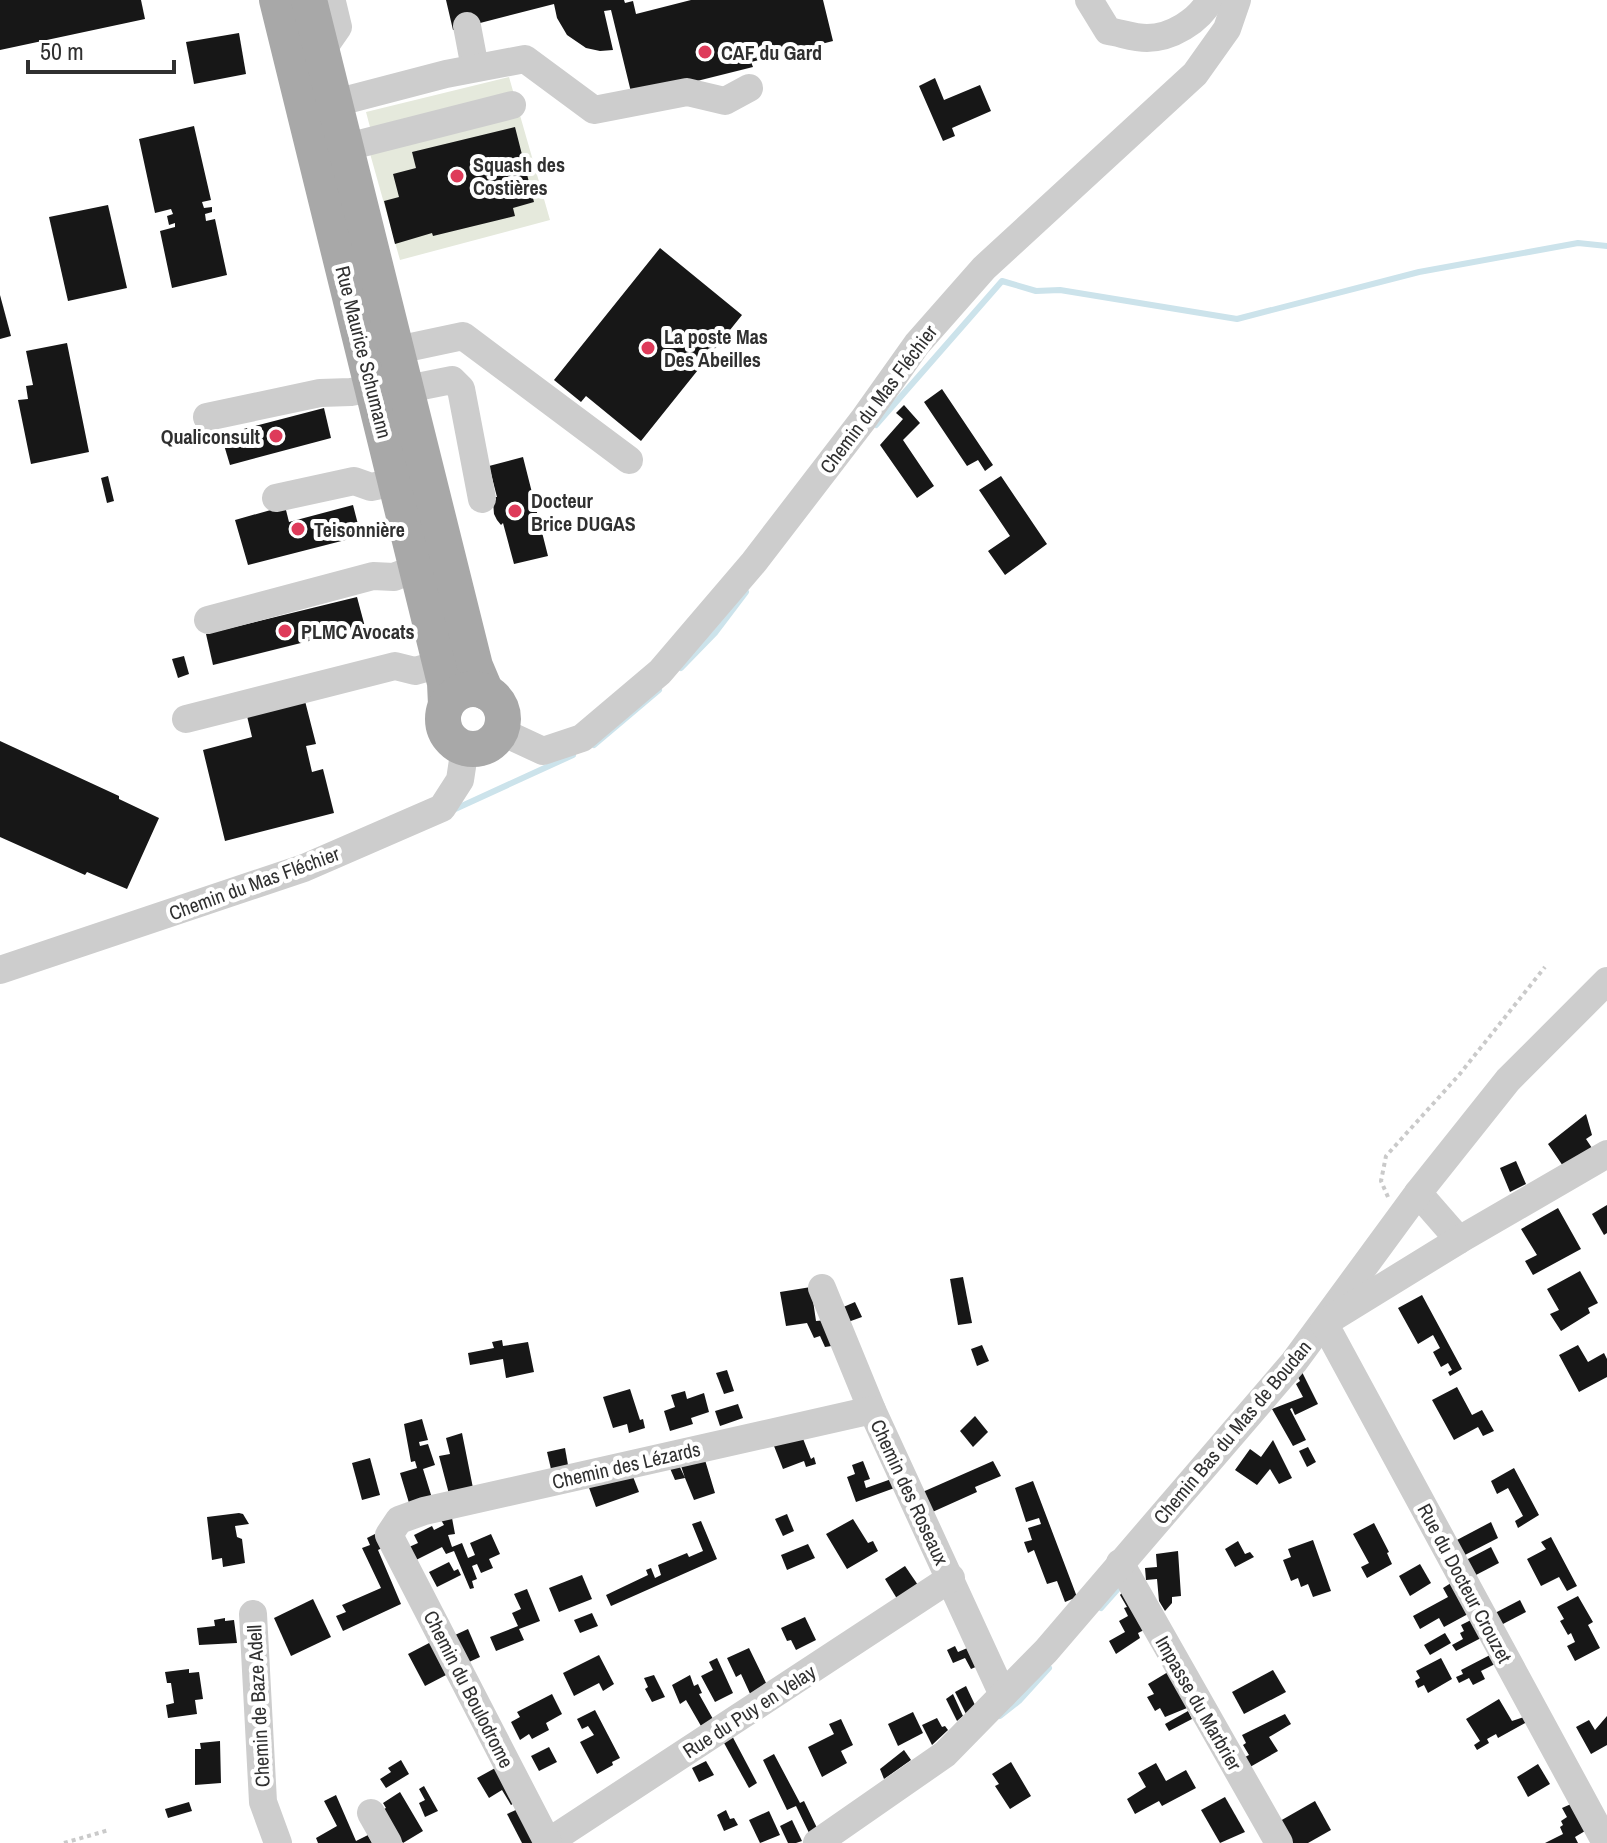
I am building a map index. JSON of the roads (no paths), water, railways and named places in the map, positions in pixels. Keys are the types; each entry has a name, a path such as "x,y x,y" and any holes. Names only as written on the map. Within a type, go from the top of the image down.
{"main road":[{"name":"Rue Maurice Schumann","path":"277,0 390,389 475,666 486,692"},
{"name":"Rue Maurice Schumann","path":"309,0 397,350 390,389 395,482 440,664 446,705"},
{"path":"478,689 486,692 501,709 503,719 500,731 486,745 465,747 451,739 444,728 446,705 461,691 478,689"}],"street":[{"path":"322,50 338,27 332,2 327,0"},
{"path":"1089,0 1108,31 1146,38 1168,35 1203,14 1210,0"},
{"name":"Chemin du Mas Fléchier","path":"500,731 543,751 582,738 660,672 754,562 917,344 984,268 1195,74 1227,29 1237,0"},
{"path":"467,26 475,68"},
{"path":"335,103 475,68 525,59 594,110 687,92 725,101 749,88"},
{"path":"347,147 512,105"},
{"path":"397,350 463,336 629,460"},
{"path":"207,417 320,393 390,389 452,380 461,389 482,499"},
{"path":"276,498 354,481 371,487 395,482"},
{"path":"208,620 373,576 394,577 416,568"},
{"path":"186,719 395,666 415,671 440,664"},
{"name":"Chemin du Mas Fléchier","path":"0,970 304,868 442,808 460,780 465,747"},
{"name":"Chemin Bas du Mas de Boudan","path":"817,1843 945,1754 1082,1611 1324,1323 1411,1202 1508,1080 1607,981"},
{"path":"1324,1323 1607,1154"},
{"path":"1411,1202 1459,1240"},
{"name":"Chemin des Roseaux","path":"822,1288 872,1410 1003,1695"},
{"name":"Rue du Docteur Crouzet","path":"1324,1323 1606,1843"},
{"name":"Chemin des Lézards","path":"389,1535 399,1520 424,1511 872,1410"},
{"name":"Chemin du Boulodrome","path":"389,1535 547,1843"},
{"name":"Impasse du Marbrier","path":"1120,1563 1279,1843"},
{"name":"Rue du Puy en Velay","path":"547,1843 951,1578"},
{"name":"Chemin de Baze Adell","path":"253,1614 263,1802 278,1843"},
{"path":"371,1813 388,1843"}],"waterway":[{"path":"876,425 1002,281 1036,291 1060,290 1237,319 1419,272 1578,243 1607,246"},
{"path":"681,668 715,633 746,592"},
{"path":"594,745 659,690"},
{"path":"453,810 573,755"},
{"path":"1101,1608 1117,1590"},
{"path":"1000,1716 1019,1701 1049,1668"}],"place":[{"name":"CAF du Gard","path":"705,52"},
{"name":"Squash des Costières","path":"457,176"},
{"name":"La poste Mas Des Abeilles","path":"648,348"},
{"name":"Qualiconsult","path":"276,436"},
{"name":"Docteur Brice DUGAS","path":"515,511"},
{"name":"Teisonnière","path":"298,529"},
{"name":"PLMC Avocats","path":"285,631"}]}
